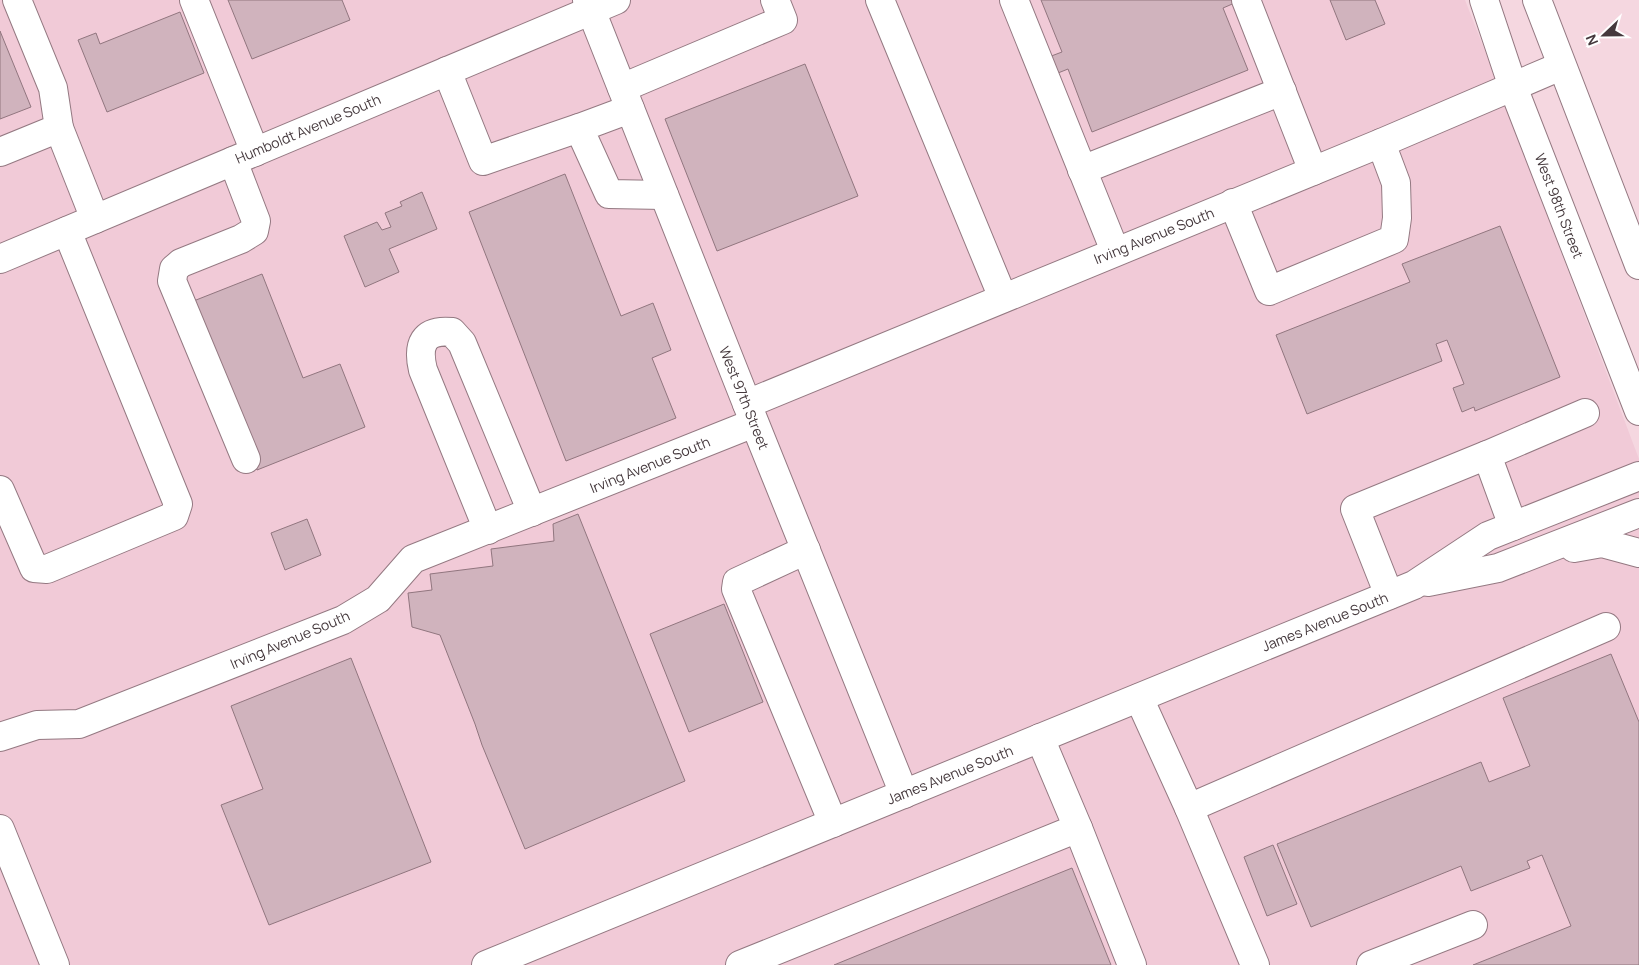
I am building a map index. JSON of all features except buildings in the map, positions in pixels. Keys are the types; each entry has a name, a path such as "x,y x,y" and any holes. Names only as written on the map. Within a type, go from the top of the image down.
{"street":[{"path":"18,0 53,88 59,128 95,219"},
{"path":"194,0 244,156 256,221 254,232 241,239 181,262 174,269 172,281 246,459"},
{"name":"Humboldt Avenue South","path":"0,259 447,71 589,5 616,0"},
{"path":"447,71 483,161 579,128 626,98 782,20 775,0"},
{"path":"880,0 1003,298"},
{"path":"1014,0 1115,252"},
{"path":"1246,0 1313,171"},
{"name":"West 98th Street","path":"1484,0 1513,87 1639,411"},
{"path":"1537,0 1639,265"},
{"name":"West 97th Street","path":"589,5 750,413 904,794"},
{"name":"Irving Avenue South","path":"0,737 37,725 79,724 343,620 378,599 413,559 532,512 1003,298 1381,143 1561,66"},
{"path":"1082,170 1282,91"},
{"path":"0,152 59,128"},
{"path":"579,128 609,194 664,195"},
{"path":"1233,203 1269,291 1394,239 1397,218 1396,182 1381,143"},
{"path":"0,490 34,568 47,568 174,516 178,504 67,231"},
{"path":"488,530 423,370 420,356 422,343 430,334 441,331 452,332 462,342 532,512"},
{"path":"1389,595 1355,508 1585,413"},
{"path":"1487,455 1513,526"},
{"name":"James Avenue South","path":"1414,585 1488,536 1639,476"},
{"name":"James Avenue South","path":"486,965 1414,585 1498,568 1639,513"},
{"path":"1533,555 1602,543 1639,553"},
{"path":"806,550 737,582 736,589 833,823"},
{"path":"1189,808 1606,627"},
{"path":"1139,698 1189,808 1255,965"},
{"path":"1040,738 1132,965"},
{"path":"0,828 55,965"},
{"path":"740,965 1078,828"},
{"path":"32,910 38,965"},
{"path":"1371,965 1473,925"}],"shaded area":[{"path":"0,0 1465,0 1639,459 1639,965 0,965"}]}
